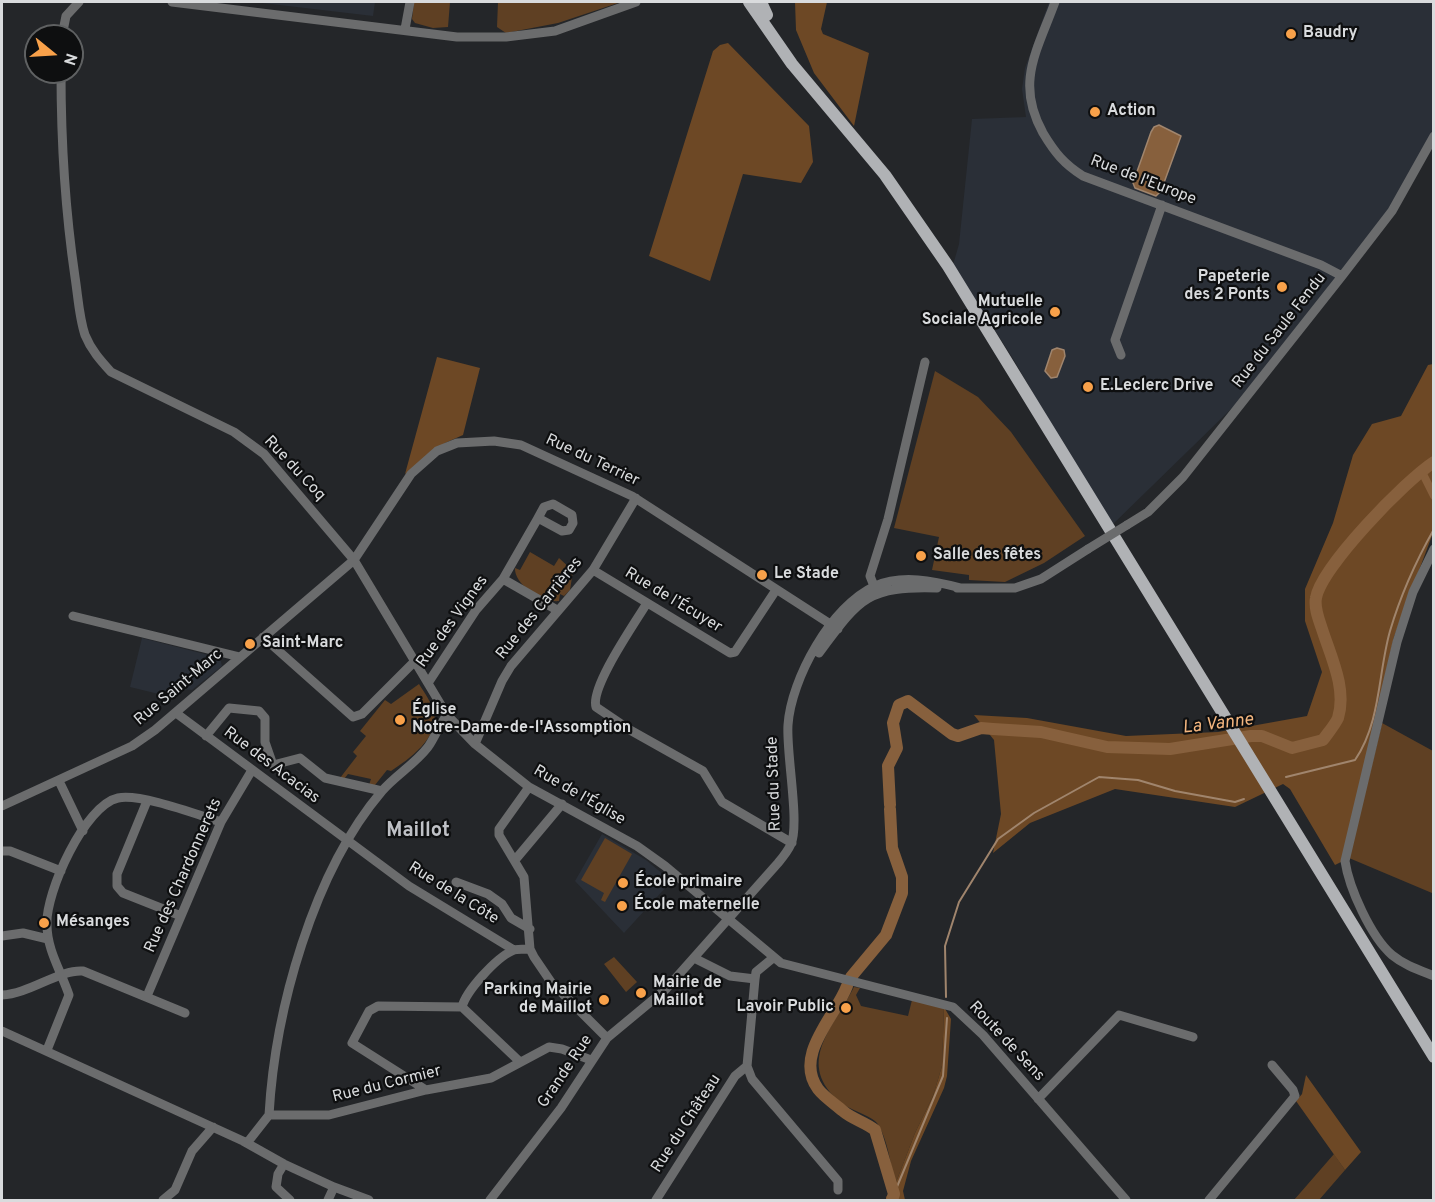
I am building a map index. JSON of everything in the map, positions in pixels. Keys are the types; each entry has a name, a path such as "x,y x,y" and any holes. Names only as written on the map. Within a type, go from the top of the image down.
{"main road":[{"path":"748,2 763,15 801,72 885,176 948,266 1434,1057"},
{"path":"760,2 763,15"}],"street":[{"path":"172,2 457,37 529,35 555,31 636,2"},
{"path":"405,29 410,2"},
{"name":"Rue de l'Europe","path":"1055,2 1031,69 1029,100 1035,117 1063,163 1083,176 1321,265 1342,276"},
{"path":"64,24 76,4"},
{"name":"Rue du Coq","path":"62,84 64,174 72,258 85,335 111,372 234,432 264,454 354,560"},
{"name":"Rue du Saule Fendu","path":"1088,549 1148,512 1168,494 1392,211 1434,136"},
{"path":"1121,355 1115,340 1162,205"},
{"path":"875,590 870,576 888,519 925,362"},
{"name":"Rue du Terrier","path":"354,560 411,474 437,451 457,443 494,441 521,445 636,498 835,627"},
{"name":"Rue des Carrières","path":"475,744 502,681 522,652 593,570 636,498"},
{"name":"Rue des Vignes","path":"428,683 476,610 503,579 538,518"},
{"name":"Rue du Stade","path":"729,920 778,863 792,843 788,724 794,693 808,664 851,603 875,590 907,580 961,588 1015,588 1041,579 1088,549"},
{"path":"1434,549 1401,625 1345,861 1351,889 1390,954 1434,976"},
{"name":"Rue Saint-Marc","path":"2,806 132,746 176,713 354,560"},
{"name":"Rue de l'Église","path":"354,560 447,715 475,744 529,787 637,846 665,866 729,920"},
{"name":"Rue de l’Écuyer","path":"593,570 733,653 776,590"},
{"name":"Rue des Vignes","path":"503,579 557,610"},
{"path":"647,603 608,666 595,694 596,707 630,730 703,771 722,802 792,843"},
{"path":"73,616 240,657"},
{"path":"263,637 352,717 362,714 414,662"},
{"path":"206,736 229,708 260,711 265,718 265,742 273,765"},
{"name":"Rue des Acacias","path":"176,713 348,841"},
{"path":"247,1143 269,1115 273,1071 295,963 307,928 348,841 382,791 429,746 447,715"},
{"path":"263,778 273,765 300,758 326,778 382,791"},
{"name":"Rue des Chardonnerets","path":"147,996 221,822 252,770"},
{"path":"59,781 83,831"},
{"path":"529,787 499,830 524,876 530,950 551,982 607,1038"},
{"path":"47,1050 69,995 48,939 49,897 94,812 111,800 130,797 221,822"},
{"path":"147,801 117,874 117,886 123,893 182,916"},
{"path":"515,860 562,804"},
{"name":"Rue de la Côte","path":"348,841 409,886 514,950"},
{"path":"2,850 10,851 61,872"},
{"path":"456,882 488,894 502,904 511,918 530,929"},
{"name":"Grande Rue","path":"490,1200 561,1108 607,1038 656,999 729,920"},
{"name":"Route de Sens","path":"729,920 773,958 790,967 949,1005 983,1035 1126,1200"},
{"path":"2,936 23,933 48,939"},
{"path":"462,1007 469,992 503,956 514,950 530,950"},
{"path":"694,958 730,976 755,979"},
{"path":"773,958 756,972 747,1066 759,1089 838,1181 838,1190"},
{"path":"2,995 31,989 72,971 83,971 185,1013"},
{"path":"426,1090 352,1043 369,1011 378,1006 462,1007 519,1061"},
{"path":"1038,1099 1119,1015 1193,1037"},
{"path":"2,1031 247,1143 284,1164 369,1200"},
{"name":"Rue du Cormier","path":"269,1115 329,1115 426,1090 491,1078 549,1047 562,1049 591,1060"},
{"path":"1209,1200 1295,1096 1293,1090 1272,1065"},
{"name":"Rue du Château","path":"656,1200 735,1077 747,1066"},
{"path":"163,1200 175,1190 192,1151 213,1127"},
{"path":"284,1164 278,1174 276,1187 290,1200"},
{"path":"328,1200 334,1187"}],"shaded area":[{"path":"254,2 375,2 373,16"},
{"path":"414,2 450,2 448,27 433,28 415,23 412,19"},
{"path":"498,2 621,2 558,23 506,33 497,27"},
{"path":"795,2 827,2 821,29 823,34 869,53 854,126 814,73 796,30"},
{"path":"1049,2 1433,2 1433,143 1424,161 1269,372 1111,526 1012,357 953,265 959,244 972,119 1026,117 1022,89 1025,68"},
{"path":"728,43 809,126 813,162 801,183 743,174 710,281 649,256 713,51 720,45"},
{"path":"1159,125 1181,136 1161,191 1156,196 1135,188 1133,183 1151,132"},
{"path":"1057,348 1064,350 1065,356 1057,377 1051,378 1045,371 1052,350"},
{"path":"437,357 480,368 463,435 445,443 405,474"},
{"path":"1433,364 1433,533 1394,637 1343,861 1335,865 1290,789 1283,784 1235,807 1115,789 1030,823 993,853 1001,814 994,740 974,715 1027,718 1126,736 1218,732 1307,716 1322,672 1305,621 1305,589 1333,523 1353,455 1372,424 1401,416 1428,365"},
{"path":"935,371 978,397 1011,432 1085,536 1044,563 1005,582 969,580 969,575 932,570 939,537 894,528"},
{"path":"530,552 554,566 559,558 573,571 570,590 564,596 560,594 559,601 538,596 519,581 515,568 520,570"},
{"path":"142,638 220,658 222,666 192,690 181,689 175,698 130,687"},
{"path":"419,684 432,705 434,713 435,722 428,739 414,754 391,771 387,770 375,785 368,788 371,779 348,774 344,779 340,778 357,756 353,752 366,736 360,731 385,700 391,704"},
{"path":"1382,723 1433,751 1432,893 1349,858"},
{"name":"École primaire","path":"602,834 646,860 670,880 624,933 575,881"},
{"path":"605,838 632,854 605,902 601,900 604,893 581,880"},
{"path":"614,957 637,982 626,992 604,964"},
{"path":"854,987 860,988 856,995 861,1006 908,1016 912,1000 944,1007 942,1066 933,1096 915,1133 895,1185 886,1145 877,1123 841,1103 827,1088 820,1074 819,1060 822,1046"},
{"path":"944,1007 951,1019 944,1088 911,1161 903,1191 905,1200 886,1200 895,1185 915,1133 933,1096 942,1066"},
{"path":"1306,1075 1361,1152 1345,1170 1296,1101 1302,1094"},
{"path":"1334,1154 1345,1170 1319,1200 1294,1200"}],"waterway":[{"name":"La Vanne","path":"890,805 888,766 897,748 893,723 899,705 908,701 952,734 958,736 981,728 1041,732 1107,747 1170,749 1251,736 1262,736 1292,748 1323,740 1338,718 1341,696 1337,673 1316,610 1316,598 1321,584 1366,525 1404,486 1434,462"},
{"path":"1421,470 1434,496"},
{"path":"1286,777 1355,760 1370,730 1394,618 1409,579 1434,529"},
{"path":"946,997 945,946 959,902 998,839 1034,813 1099,777 1138,780 1175,791 1235,802 1244,799"},
{"name":"La Vanne","path":"851,977 886,935 902,893 902,877 892,848 890,809"},
{"name":"La Vanne","path":"847,986 813,1049 810,1063 812,1076 818,1089 826,1098 847,1114 875,1130 894,1194 892,1200"},
{"path":"894,1194 943,1076 947,1018"}],"place":[{"name":"Baudry","path":"1291,34"},
{"name":"Action","path":"1095,112"},
{"name":"Papeterie des 2 Ponts","path":"1282,287"},
{"name":"Mutuelle Sociale Agricole","path":"1055,312"},
{"name":"E.Leclerc Drive","path":"1088,387"},
{"name":"Salle des fêtes","path":"921,556"},
{"name":"Le Stade","path":"762,575"},
{"name":"Saint-Marc","path":"250,644"},
{"name":"Église Notre-Dame-de-l'Assomption","path":"400,720"},
{"name":"École primaire","path":"623,883"},
{"name":"École maternelle","path":"622,906"},
{"name":"Mésanges","path":"44,923"},
{"name":"Mairie de Maillot","path":"641,993"},
{"name":"Parking Mairie de Maillot","path":"604,1000"},
{"name":"Lavoir Public","path":"846,1008"}],"district":[{"name":"Maillot","path":"418,832"}]}
